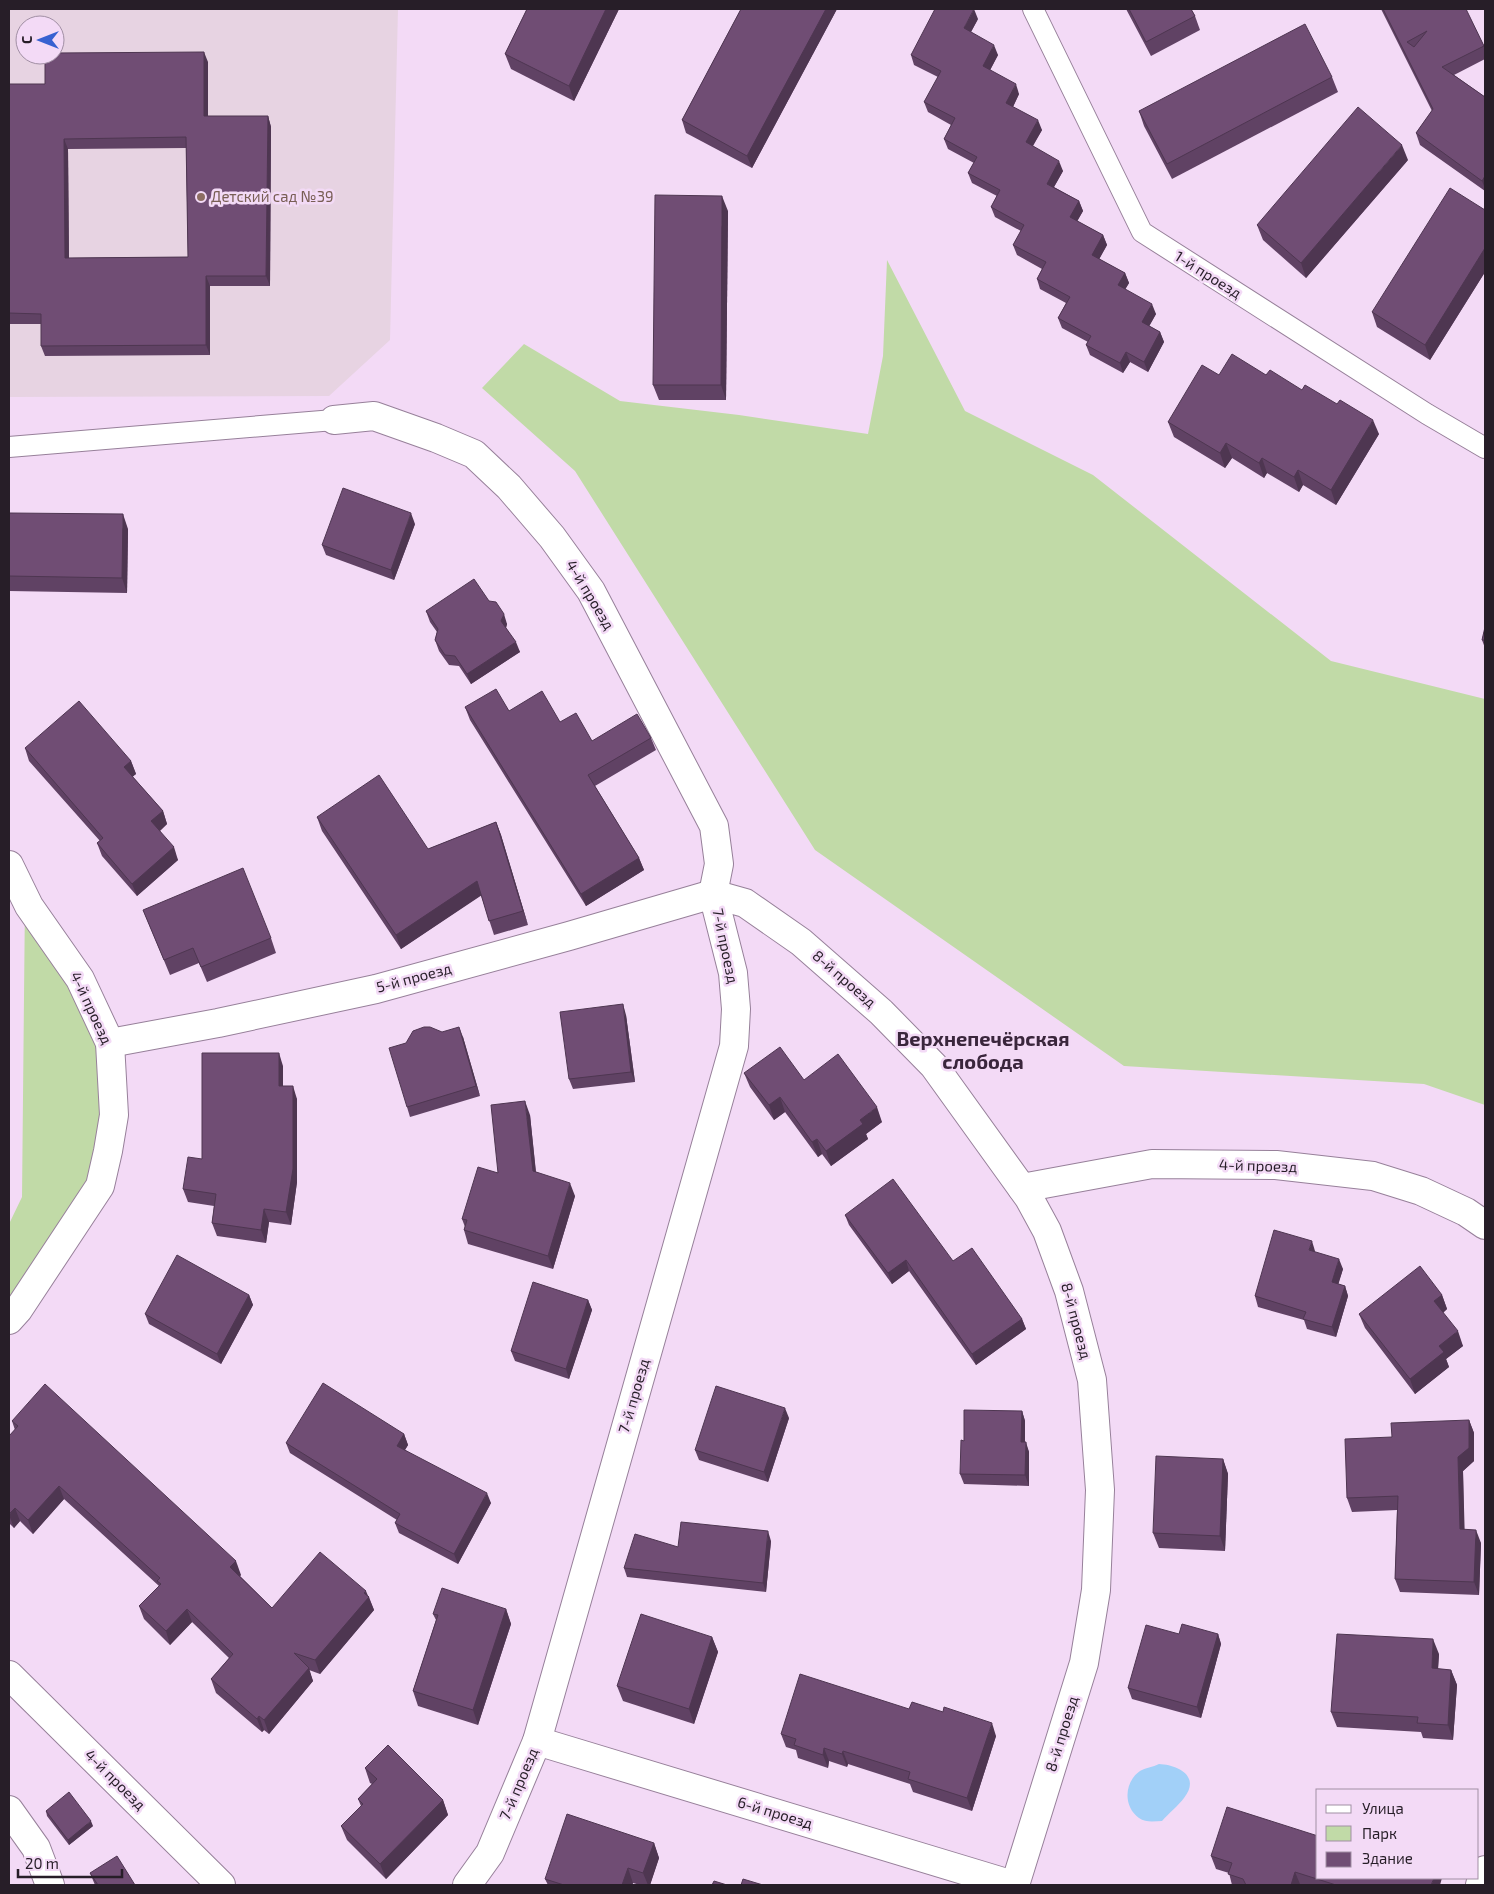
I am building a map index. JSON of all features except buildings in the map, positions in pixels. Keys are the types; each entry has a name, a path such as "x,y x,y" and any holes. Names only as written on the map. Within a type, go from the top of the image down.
{"street":[{"name":"4-й проезд","path":"334,420 374,416 474,454 509,487 552,537 591,591 714,826 719,864 713,894"},
{"name":"4-й проезд","path":"9,865 29,906 80,979 110,1043 114,1115 100,1186 18,1310 9,1320"},
{"name":"5-й проезд","path":"110,1043 218,1023 376,989 713,894"},
{"name":"8-й проезд","path":"713,894 744,903 801,942 881,1012 934,1066 1022,1188 1047,1231 1069,1291 1092,1380 1100,1490 1096,1590 1084,1663 1014,1885"},
{"name":"7-й проезд","path":"467,1885 490,1853 537,1741 734,1046 736,1009 733,973 713,894"},
{"name":"4-й проезд","path":"1022,1188 1152,1164 1276,1165 1373,1176 1421,1191 1466,1212 1485,1225"},
{"name":"4-й проезд","path":"9,1675 221,1885"},
{"name":"6-й проезд","path":"537,1741 1014,1885"},
{"path":"9,1810 36,1848 50,1885"},
{"path":"1480,1885 1485,1870"}],"lane":[{"name":"1-й проезд","path":"1033,9 1142,232 1418,408 1485,448"},
{"path":"9,447 334,420"}],"shaded area":[{"name":"Детский сад №39","path":"9,9 398,9 390,340 329,396 9,397"}],"green space":[{"path":"887,260 965,411 1093,475 1331,661 1485,699 1485,1105 1424,1084 1124,1066 815,850 575,471 482,388 524,344 620,401 739,415 868,434 883,356"},
{"path":"25,898 106,1034 100,1186 9,1320 9,1224 22,1197"}],"water":[{"path":"1159,1764 1180,1769 1185,1773 1189,1778 1189,1790 1182,1801 1162,1821 1145,1821 1139,1818 1130,1808 1128,1788 1131,1781 1140,1771"}],"place":[{"name":"Детский сад №39","path":"201,197"}],"district":[{"name":"Верхнепечёрская слобода","path":"983,1050"}]}
